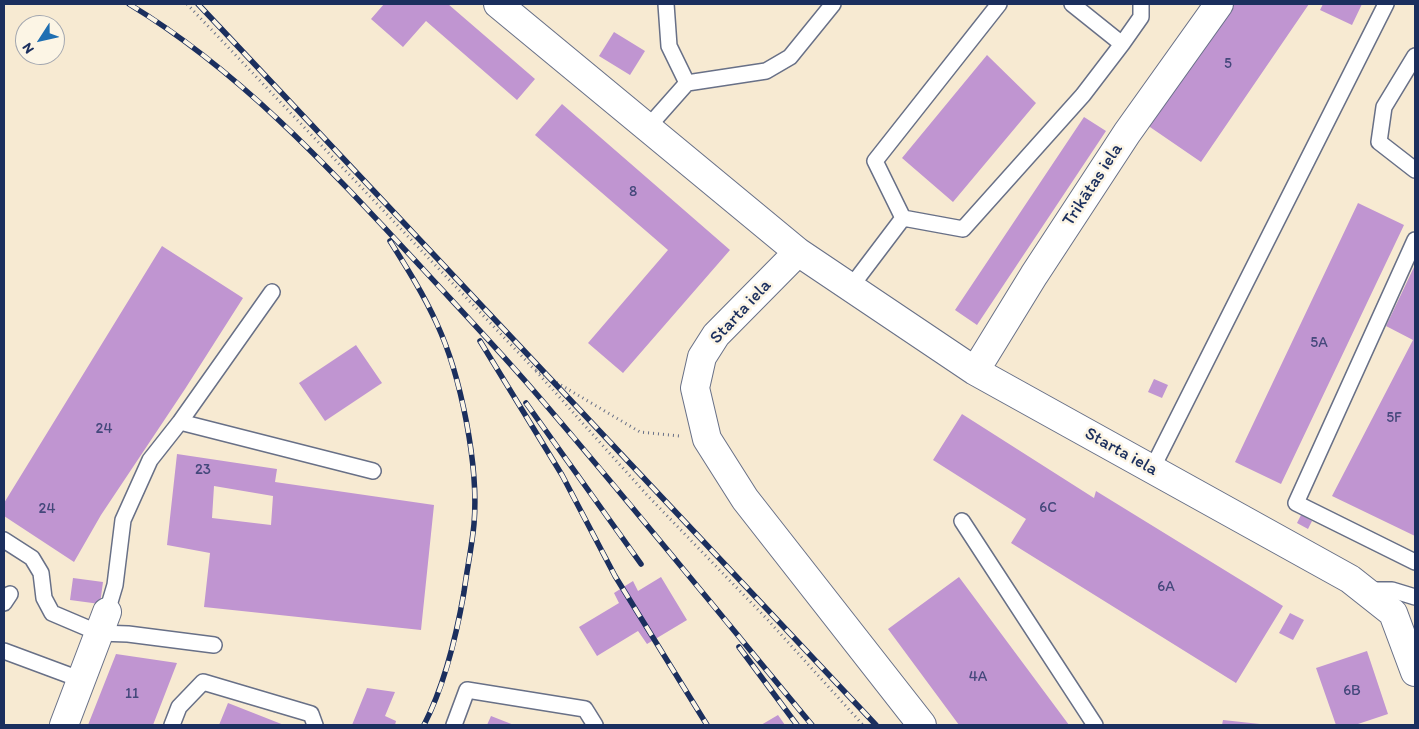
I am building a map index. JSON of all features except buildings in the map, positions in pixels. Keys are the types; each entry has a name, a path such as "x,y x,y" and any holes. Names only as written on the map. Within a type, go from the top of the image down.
{"street":[{"name":"Starta iela","path":"498,4 798,252 850,288 975,371 1350,579 1393,613 1415,672"},
{"name":"Trikātas iela","path":"975,371 1034,275 1127,133 1219,4"},
{"name":"Starta iela","path":"798,252 716,335 702,357 695,388 707,439 745,499 922,725"},
{"path":"64,725 103,622"}],"lane":[{"path":"666,4 669,46 687,83"},
{"path":"648,127 687,83 766,71 790,57 833,4"},
{"path":"903,218 875,161 999,4"},
{"path":"1072,4 1122,44"},
{"path":"903,218 963,229 1083,95 1141,17 1141,4"},
{"path":"1152,468 1386,4"},
{"path":"1415,56 1384,106 1379,142 1415,170"},
{"path":"850,288 903,218"},
{"path":"1415,240 1296,503 1415,562"},
{"path":"103,622 115,585 123,520 150,460 180,422 272,292"},
{"path":"180,422 373,471"},
{"path":"962,521 1095,725"},
{"path":"4,540 32,558 42,573 44,598 52,613 103,622 128,634 214,645"},
{"path":"1365,590 1392,590 1415,596"},
{"path":"4,651 82,680"},
{"path":"172,725 179,707 203,682 311,714 315,725"},
{"path":"454,725 468,690 585,709 595,725"}],"path":[{"path":"187,4 534,369 647,495 767,619 864,725"},
{"path":"534,369 640,432 707,439"}],"railway":[{"path":"129,4 171,31 248,92 320,160 527,383 635,510 812,725"},
{"path":"198,4 876,725"},
{"path":"390,241 427,303 446,345 461,395 474,476 474,524 461,609 444,677 424,725"},
{"path":"480,341 562,475 615,576 707,725"},
{"path":"526,403 641,564"},
{"path":"739,647 797,725"}]}
